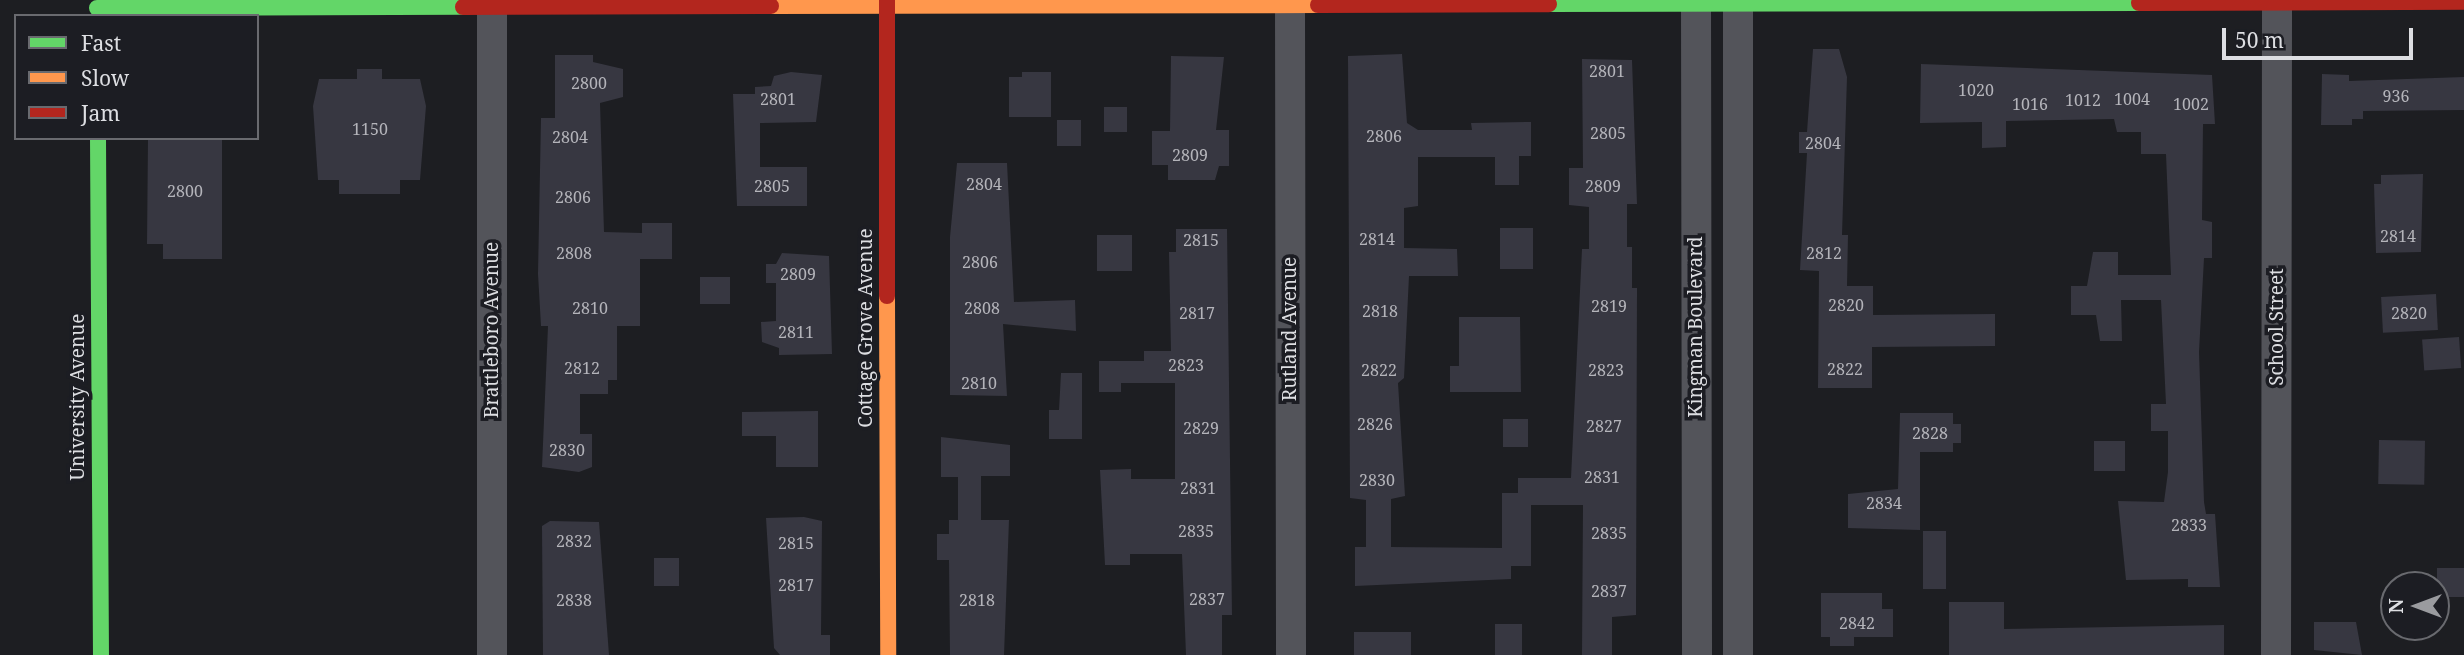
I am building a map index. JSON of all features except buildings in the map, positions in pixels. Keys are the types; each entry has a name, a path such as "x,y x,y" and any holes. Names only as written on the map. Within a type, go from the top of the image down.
{"street":[{"name":"Kingman Boulevard","path":"1696,1 1697,655"},
{"path":"1738,1 1738,655"},
{"name":"School Street","path":"2276,655 2277,1"},
{"path":"97,8 887,3 2464,2"},
{"name":"Cottage Grove Avenue","path":"887,3 888,655"},
{"name":"Rutland Avenue","path":"1290,3 1291,655"},
{"name":"Brattleboro Avenue","path":"492,5 492,655"},
{"name":"University Avenue","path":"97,140 101,655"}],"traffic: fast":[{"path":"1549,4 2139,3"},
{"path":"97,8 463,7"},
{"path":"98,140 101,655"}],"traffic: slow":[{"path":"771,6 1318,5"},
{"path":"887,296 888,655"}],"traffic: jam":[{"path":"887,0 887,296"},
{"path":"2139,3 2464,2"},
{"path":"1318,5 1549,4"},
{"path":"463,7 771,6"}]}
